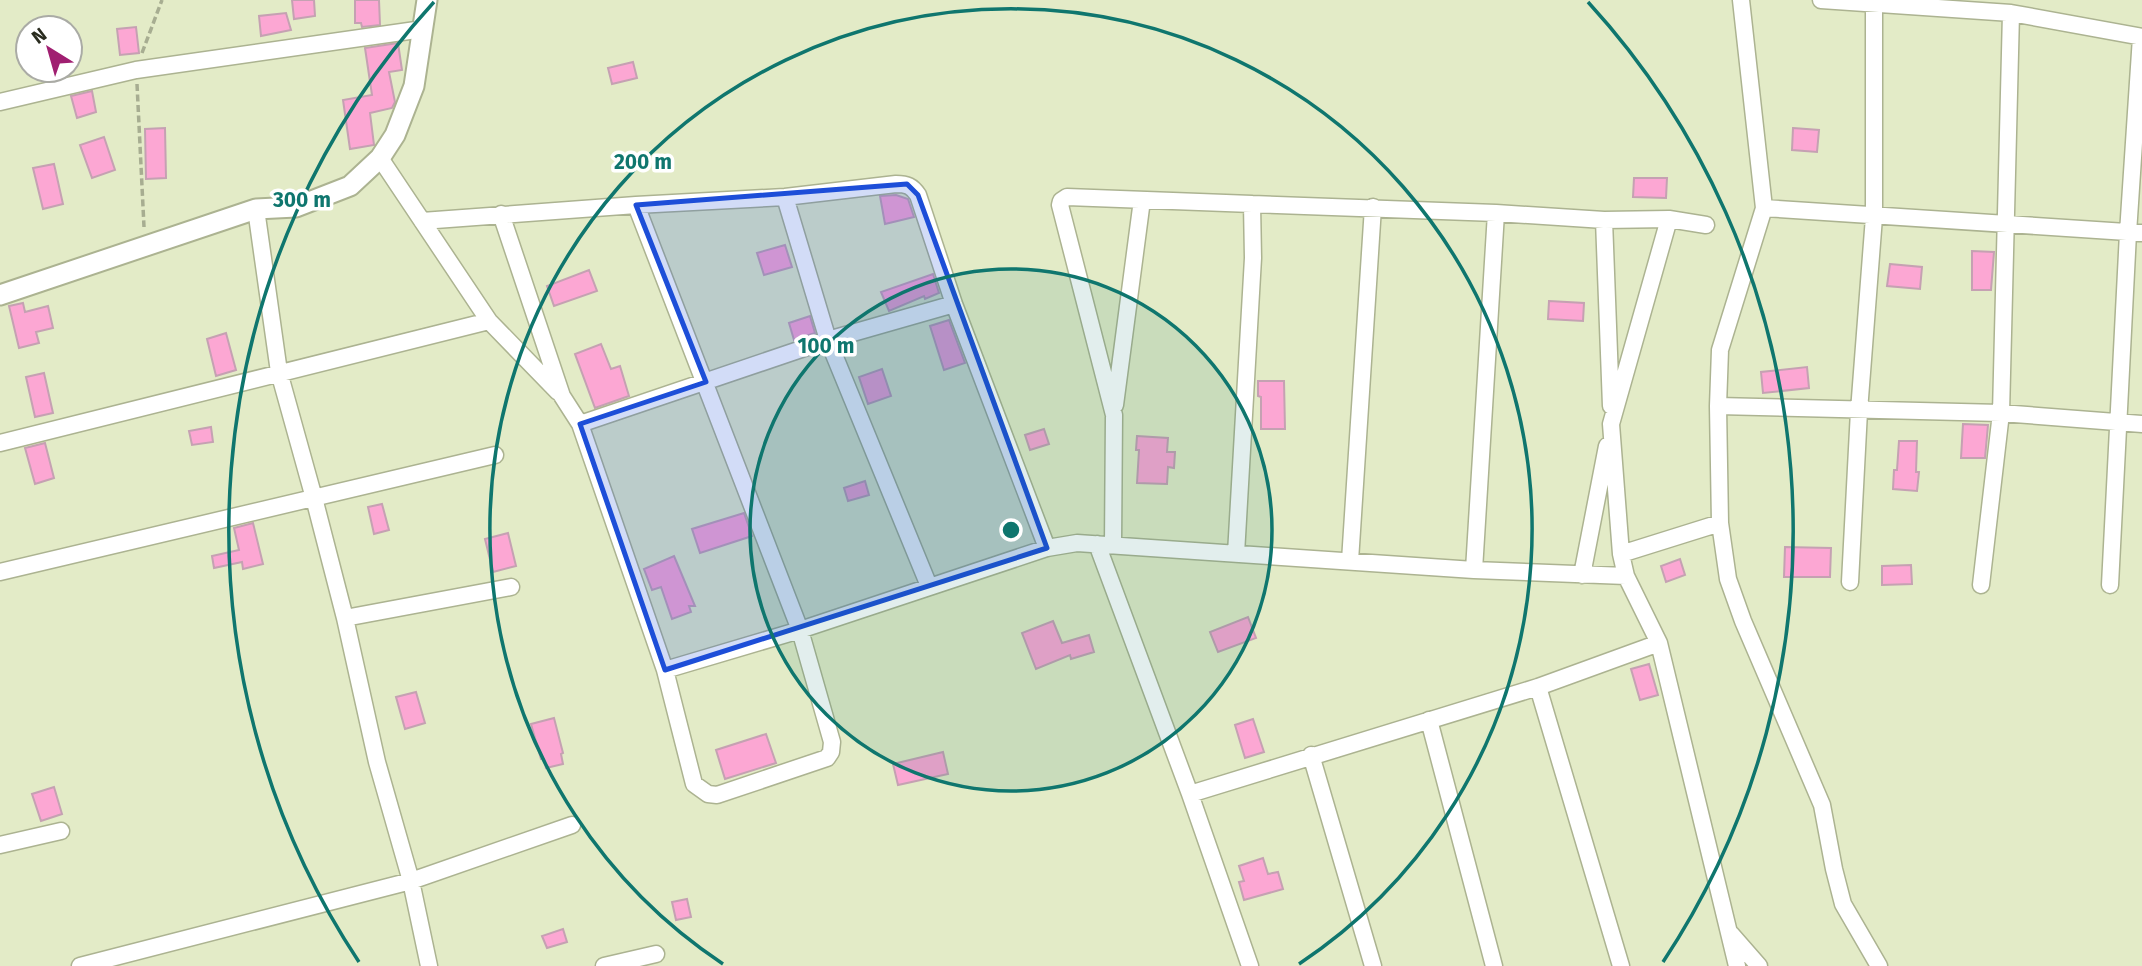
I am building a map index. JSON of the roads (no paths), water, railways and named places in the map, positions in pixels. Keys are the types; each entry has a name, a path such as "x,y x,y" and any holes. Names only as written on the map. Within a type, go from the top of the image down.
{"street":[{"path":"0,295 256,209 296,207 350,186 380,158 395,135 414,86 427,0"},
{"path":"1741,0 1764,208 1720,350 1720,523 1728,579 1742,621 1822,804 1843,904 1879,966"},
{"path":"1821,0 2011,13 2142,37 2135,233 2118,422 2110,585"},
{"path":"1850,582 1859,411 1874,217 1874,3"},
{"path":"1981,585 2001,413 2011,13"},
{"path":"0,102 136,70 423,29"},
{"path":"380,158 489,321 562,396 580,424 665,670 694,784 708,794 718,795 827,758 832,742 800,630 636,205"},
{"path":"422,221 785,197 907,184 918,195 954,304 1047,548"},
{"path":"785,197 828,340 929,586"},
{"path":"1114,415 1060,205 1067,197 1373,207 1604,220 1669,219 1706,225"},
{"path":"1142,200 1114,415 1105,545 1250,966"},
{"path":"1236,554 1253,258 1252,204"},
{"path":"1350,561 1373,207"},
{"path":"1764,208 2135,233"},
{"path":"256,209 279,372 345,618 377,762 411,881 429,966"},
{"path":"1474,570 1496,213"},
{"path":"501,214 562,396"},
{"path":"1582,575 1611,424 1669,219"},
{"path":"1604,220 1611,424 1621,554 1626,576 1659,643 1737,966"},
{"path":"580,424 828,340 954,304"},
{"path":"0,443 489,321"},
{"path":"1718,406 2001,413 2142,424"},
{"path":"0,572 495,455"},
{"path":"1621,554 1720,523"},
{"path":"665,670 800,630 1047,548 1077,543 1474,570 1626,576"},
{"path":"345,618 511,587"},
{"path":"1190,794 1538,687 1659,643"},
{"path":"1538,687 1621,966"},
{"path":"1429,720 1494,966"},
{"path":"1311,755 1373,966"},
{"path":"80,966 411,881 572,825"},
{"path":"0,845 61,831"},
{"path":"1726,929 1758,966"},
{"path":"604,966 656,954"}]}
